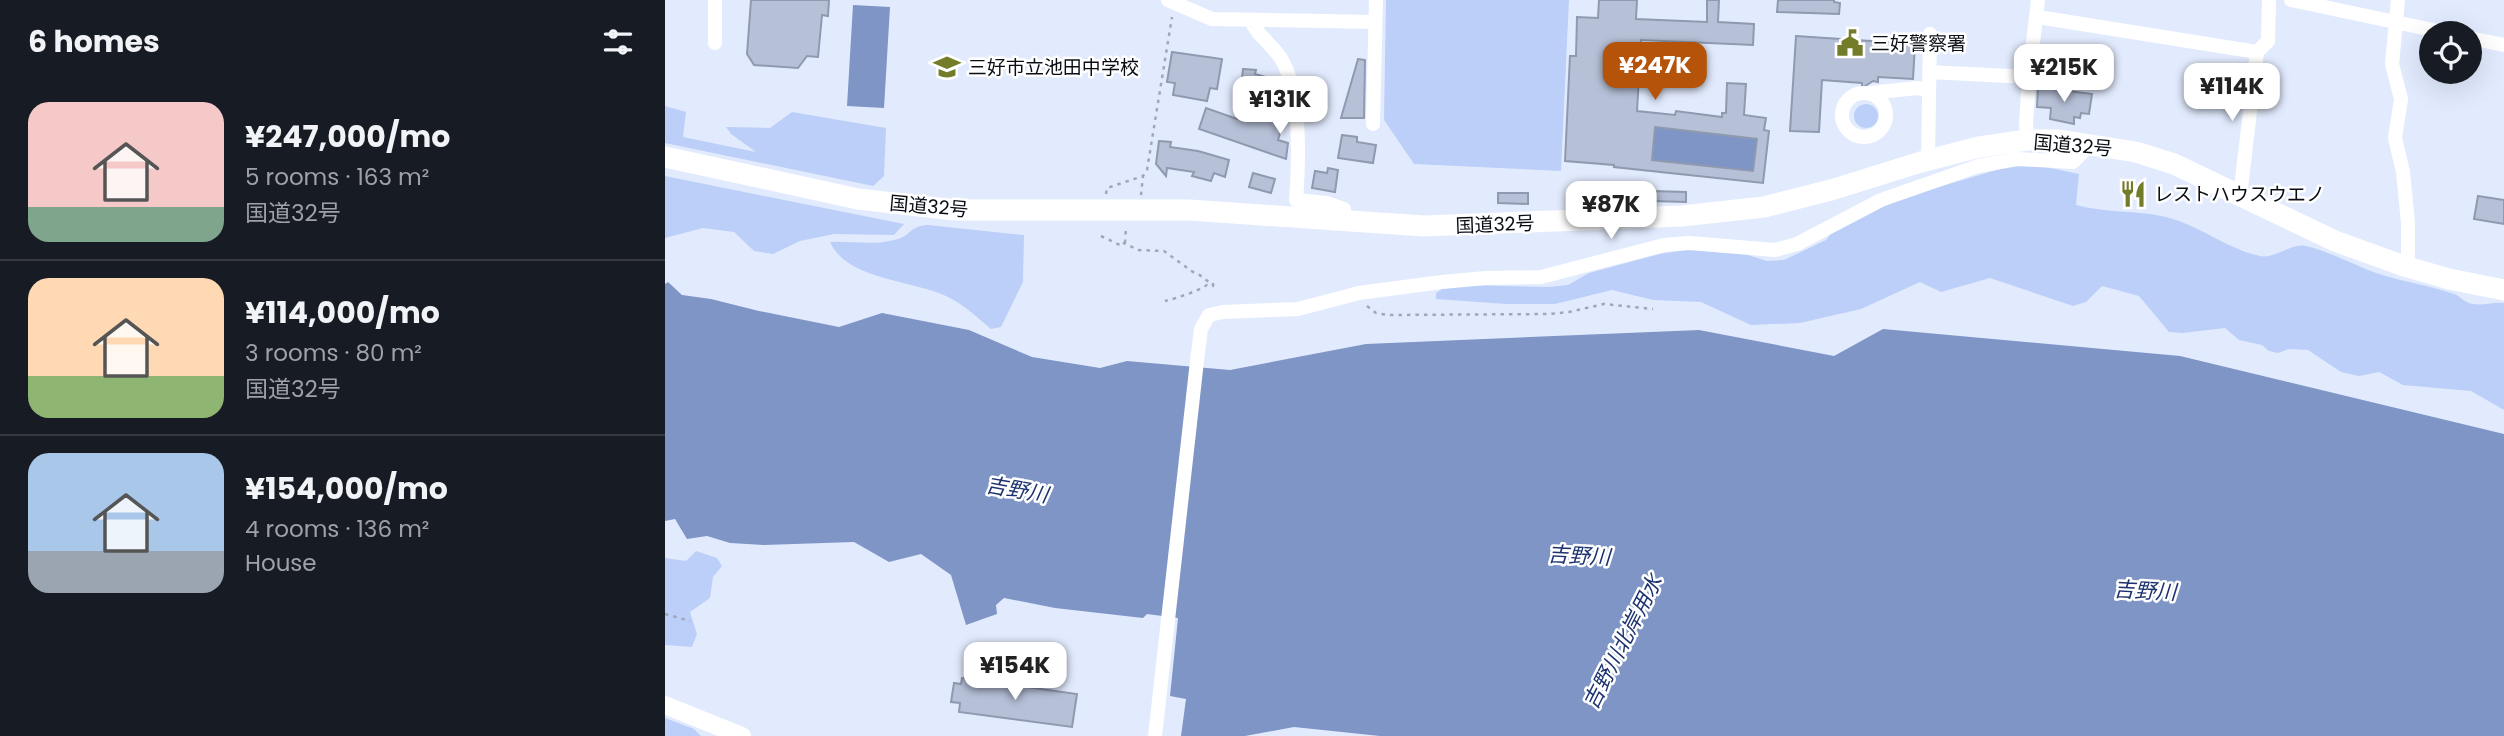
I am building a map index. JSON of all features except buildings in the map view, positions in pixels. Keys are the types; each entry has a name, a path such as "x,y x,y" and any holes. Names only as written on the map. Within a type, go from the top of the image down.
{"highway":[{"name":"国道32号","path":"665,157 858,199 955,210 1189,210 1424,226 1682,216 1764,207 1979,147 2059,140 2136,152 2174,164 2335,241 2404,266 2449,279 2504,290"}],"main road":[{"path":"665,705 742,736"}],"street":[{"path":"715,0 715,43"},
{"path":"1373,124 1376,0"},
{"path":"2027,141 2029,78 2038,0"},
{"path":"2240,196 2257,52 2268,41 2269,0"},
{"path":"2291,0 2419,27"},
{"path":"2398,0 2392,64 2400,99 2395,138 2403,172 2408,222 2408,256 2404,266"},
{"path":"1171,1 1212,19 1252,22 1375,22"},
{"path":"2038,17 2257,52"},
{"path":"1252,22 1254,28 1266,38 1282,60 1292,90 1299,172 1296,200 1327,203 1344,209 1345,221"},
{"path":"1928,160 1930,34"},
{"path":"2482,41 2504,45"},
{"path":"1929,72 2029,78"},
{"path":"1870,93 1917,88 1929,90"},
{"path":"1155,736 1201,329 1209,315 1298,309 1359,293 1486,278 1541,277 1664,245 1689,243 1775,250 1797,244 1881,200 1978,166 2017,159 2073,162 2082,153 2085,142"}],"path":[{"path":"1141,194 1143,176 1147,170 1171,1"},
{"path":"1106,195 1107,188 1143,176"},
{"path":"1125,243 1126,224"},
{"path":"1101,236 1122,246 1125,243"},
{"path":"1125,243 1138,250 1164,251 1213,283 1213,286 1207,285 1165,301"},
{"path":"1359,293 1363,303 1375,313 1388,315 1550,314 1569,313 1604,304 1653,309"},
{"path":"665,614 690,621"}],"shaded area":[{"path":"1386,0 1569,0 1561,171 1414,164 1384,120"},
{"path":"1866,104 1877,111 1878,116 1871,127 1866,128 1855,121 1854,116 1861,105"},
{"path":"665,106 686,112 683,137 756,152 731,134 726,127 770,128 792,112 886,128 884,176 873,186 665,143"},
{"path":"2010,166 2041,166 2079,174 2076,205 2166,217 2190,225 2248,253 2266,256 2306,246 2376,273 2456,295 2472,304 2504,303 2504,410 2471,391 2403,385 2379,372 2359,376 2341,372 2308,350 2289,349 2278,353 2269,351 2262,345 2239,340 2225,328 2169,332 2139,296 2102,286 2086,302 2073,306 1990,278 1941,292 1920,282 1861,309 1800,323 1751,325 1701,302 1653,300 1612,290 1555,304 1436,299 1436,293 1442,289 1469,285 1568,285 1589,273 1660,254 1698,248 1745,254 1767,261 1784,260 1826,240 1833,231 1888,202"},
{"path":"665,176 904,224 894,235 834,234 800,241 773,254 754,251 734,232 703,228 665,238"},
{"path":"928,225 1024,235 1023,282 1001,327 991,329 946,296 865,272 838,255 830,242 890,241"},
{"path":"696,551 717,558 722,566 713,577 710,598 690,612 697,634 692,647 665,645 665,558 686,561"},
{"path":"665,718 694,729 701,736 665,736"}],"water":[{"path":"853,5 890,7 884,108 847,106"},
{"path":"1655,127 1757,139 1753,171 1652,160"},
{"path":"668,282 682,295 839,327 882,313 969,330 1032,357 1100,368 1127,361 1230,370 1366,344 1699,330 1834,356 1883,329 2180,356 2504,434 2504,736 1380,736 1294,727 1245,736 1181,736 1186,699 1170,696 1178,618 1147,614 1143,618 1055,608 1004,598 996,605 997,614 966,625 951,575 921,554 889,562 854,542 764,545 730,543 707,536 687,539 675,519 665,521 665,284"}],"place":[{"name":"三好警察署","path":"1850,43"},
{"name":"三好市立池田中学校","path":"947,67"},
{"name":"レストハウスウエノ","path":"2133,194"}],"water label":[{"name":"吉野川","path":"1017,490"},
{"name":"吉野川","path":"1579,556"},
{"name":"吉野川","path":"2145,591"},
{"name":"吉野川北岸用水","path":"1623,642"}]}
